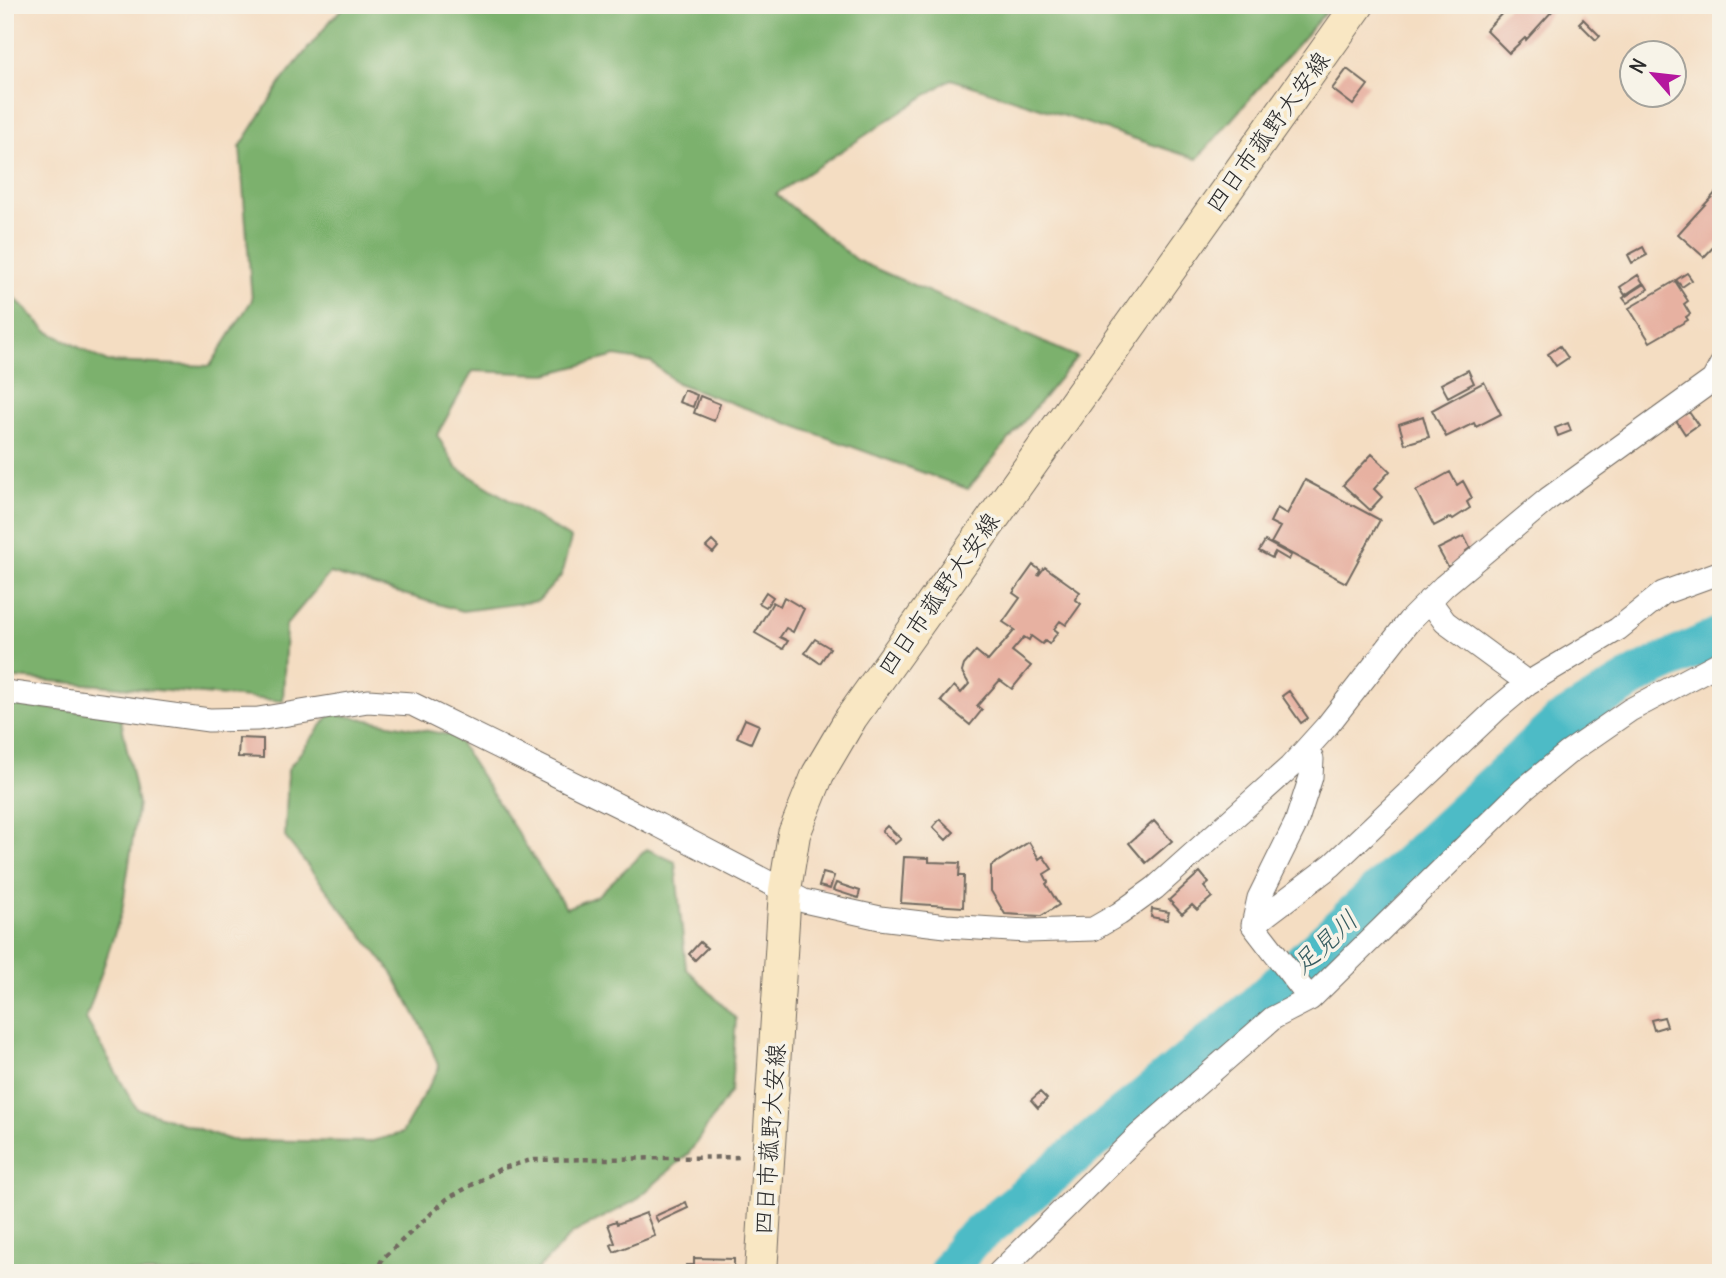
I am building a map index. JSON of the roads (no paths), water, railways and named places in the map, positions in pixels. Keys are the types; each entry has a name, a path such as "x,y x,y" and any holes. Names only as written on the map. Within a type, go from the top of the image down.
{"main road":[{"name":"四日市菰野大安線","path":"761,1273 785,890 794,834 818,774 851,718 1359,5"}],"street":[{"path":"5,692 209,720 258,719 368,701 412,704 804,901 880,918 946,926 1027,931 1093,929 1119,914 1176,871 1306,750 1409,621 1429,600 1548,499 1713,380 1721,365"},
{"path":"1253,925 1332,865 1528,683 1618,629 1663,593 1721,572"},
{"path":"1429,600 1445,622 1528,683"},
{"path":"999,1273 1139,1135 1273,1018 1310,999 1523,790 1568,753 1630,710 1721,662"},
{"path":"1253,925 1259,898 1296,822 1311,777 1312,760 1306,750"},
{"path":"1253,925 1310,999"}],"waterway":[{"name":"足見川","path":"948,1273 967,1244 1251,1010 1561,722 1640,674 1721,636"}]}
